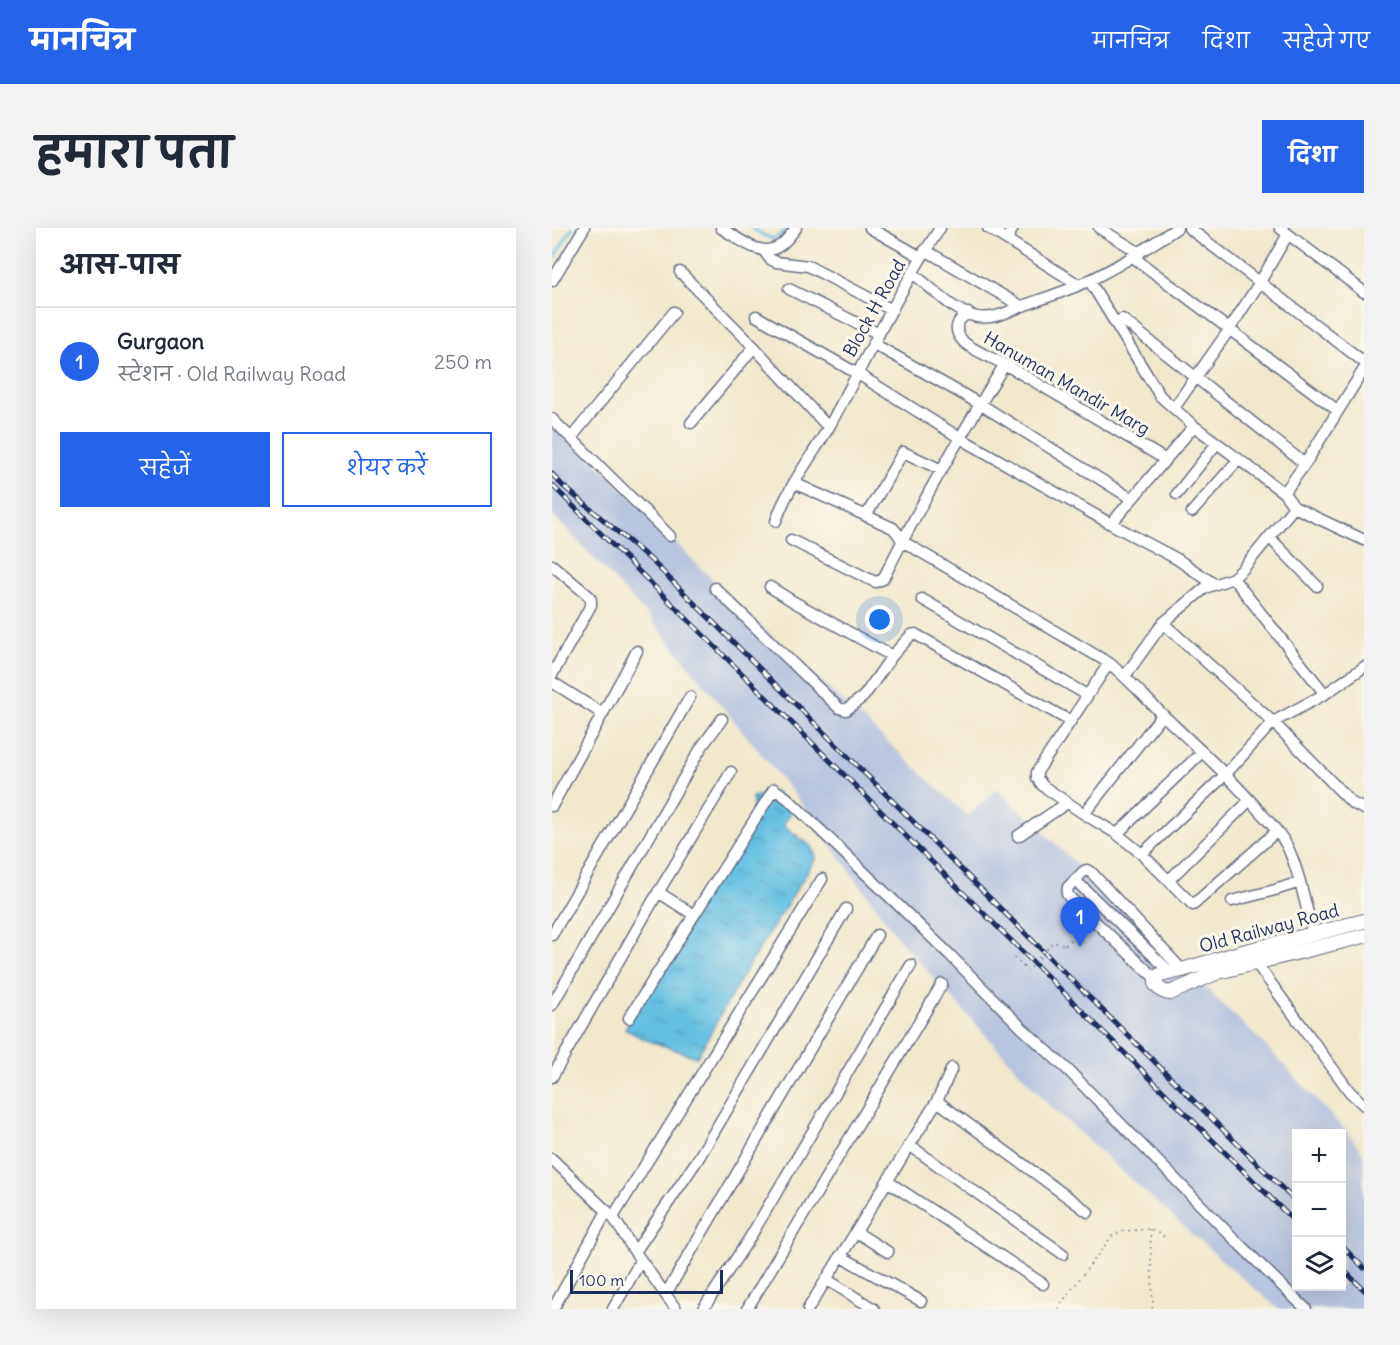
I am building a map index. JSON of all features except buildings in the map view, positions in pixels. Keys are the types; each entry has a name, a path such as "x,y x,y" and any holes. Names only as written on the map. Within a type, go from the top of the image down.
{"main road":[{"name":"Old Railway Road","path":"1364,921 1160,975 1156,979 1156,985 1164,993 1170,993 1218,972 1364,936"}],"street":[{"path":"552,281 584,228"},
{"path":"721,228 756,249 764,251 779,247 796,228"},
{"path":"870,228 923,253 1021,306"},
{"name":"Block H Road","path":"776,521 794,483 828,427 939,228"},
{"path":"988,228 1084,282 1160,396 1194,426 1284,493 1294,507 1364,540"},
{"path":"1007,239 1013,228"},
{"path":"1099,228 1229,330 1337,410"},
{"name":"Hanuman Mandir Marg","path":"1166,460 962,340 957,329 960,319 968,313 976,317 993,318 1084,282 1136,255 1177,228"},
{"path":"1189,228 1364,362"},
{"path":"1174,408 1260,282 1284,231 1364,292"},
{"path":"764,251 770,259 776,262 808,266 892,310"},
{"path":"680,272 828,427"},
{"path":"912,273 956,308 968,313"},
{"path":"789,289 876,339 1132,499"},
{"path":"571,438 674,312"},
{"path":"756,316 858,374 960,438 1177,559 1214,584"},
{"path":"1122,319 1305,464"},
{"path":"691,423 754,347"},
{"path":"790,540 876,582 883,579 960,438 1005,364"},
{"path":"1284,493 1305,464 1364,369"},
{"path":"552,419 670,536"},
{"path":"1111,524 1194,426"},
{"path":"1177,494 1217,443"},
{"path":"866,516 903,452 942,470"},
{"path":"1192,512 1239,459"},
{"path":"794,483 893,528 902,541 1109,663 1125,676 1250,800 1277,831 1289,850 1313,934"},
{"path":"1125,676 1163,623 1205,588 1233,578 1270,538 1294,507"},
{"path":"1270,538 1317,586"},
{"path":"552,565 588,596 591,605 552,675"},
{"path":"1233,578 1325,694"},
{"path":"770,587 892,656"},
{"path":"715,588 839,708 846,710 864,696 892,656 911,635 916,634 1070,721"},
{"path":"922,599 1087,695"},
{"path":"1163,623 1273,722 1352,802 1364,808"},
{"path":"552,806 637,651"},
{"path":"1109,663 1037,772 1037,778 1043,786 1117,834 1142,854 1193,905 1277,831"},
{"path":"1142,854 1225,776 1273,722 1325,694 1364,667"},
{"path":"552,682 603,714"},
{"path":"552,935 690,697"},
{"path":"1084,814 1162,715"},
{"path":"552,1005 701,748 722,719"},
{"path":"1117,834 1202,752"},
{"path":"552,1077 730,771"},
{"path":"629,1018 774,789 787,798 1069,1071 1306,1309"},
{"path":"1169,880 1250,800"},
{"path":"1018,836 1067,803"},
{"name":"Old Railway Road","path":"1156,979 1067,894 1068,887 1084,871 1092,873 1176,971"},
{"path":"553,1309 610,1214 822,879"},
{"path":"1075,880 1176,971"},
{"path":"1232,901 1300,882"},
{"path":"658,892 694,915"},
{"path":"613,1309 638,1256 846,909"},
{"path":"666,1294 877,934"},
{"path":"1256,963 1350,1092 1364,1105"},
{"path":"703,1309 766,1212 911,965"},
{"path":"747,1309 942,984"},
{"path":"808,1309 937,1101 952,1068"},
{"path":"937,1101 1088,1212"},
{"path":"909,1144 1063,1254"},
{"path":"552,1159 610,1214 676,1309"},
{"path":"886,1182 1042,1284"},
{"path":"856,1232 888,1252"},
{"path":"840,1256 921,1301"},
{"path":"826,1279 874,1309"}],"path":[{"path":"1019,954 1014,958 1028,971 1053,942 1065,945 1091,919"},
{"path":"1059,1309 1112,1236 1124,1231 1150,1228 1165,1237"},
{"path":"1150,1228 1152,1309"}],"shaded area":[{"path":"552,419 736,603 968,816 997,788 1262,1042 1344,1129 1292,1129 1292,1291 1346,1291 1346,1131 1349,1134 1364,1155 1364,1309 1278,1309 1049,1105 902,943 798,799 648,616 552,514"}],"water":[{"path":"776,792 793,809 783,825 813,848 816,858 744,973 697,1057 644,1039 625,1029 754,813 752,797"}],"waterway":[{"path":"552,261 572,228"},
{"path":"751,228 773,239 782,234 786,228"}],"railway":[{"path":"552,474 650,559 1292,1198"},
{"path":"552,485 1292,1219"},
{"path":"1346,1250 1364,1268"},
{"path":"1346,1272 1364,1290"}],"place":[{"name":"Gurgaon","path":"1080,947"}]}
